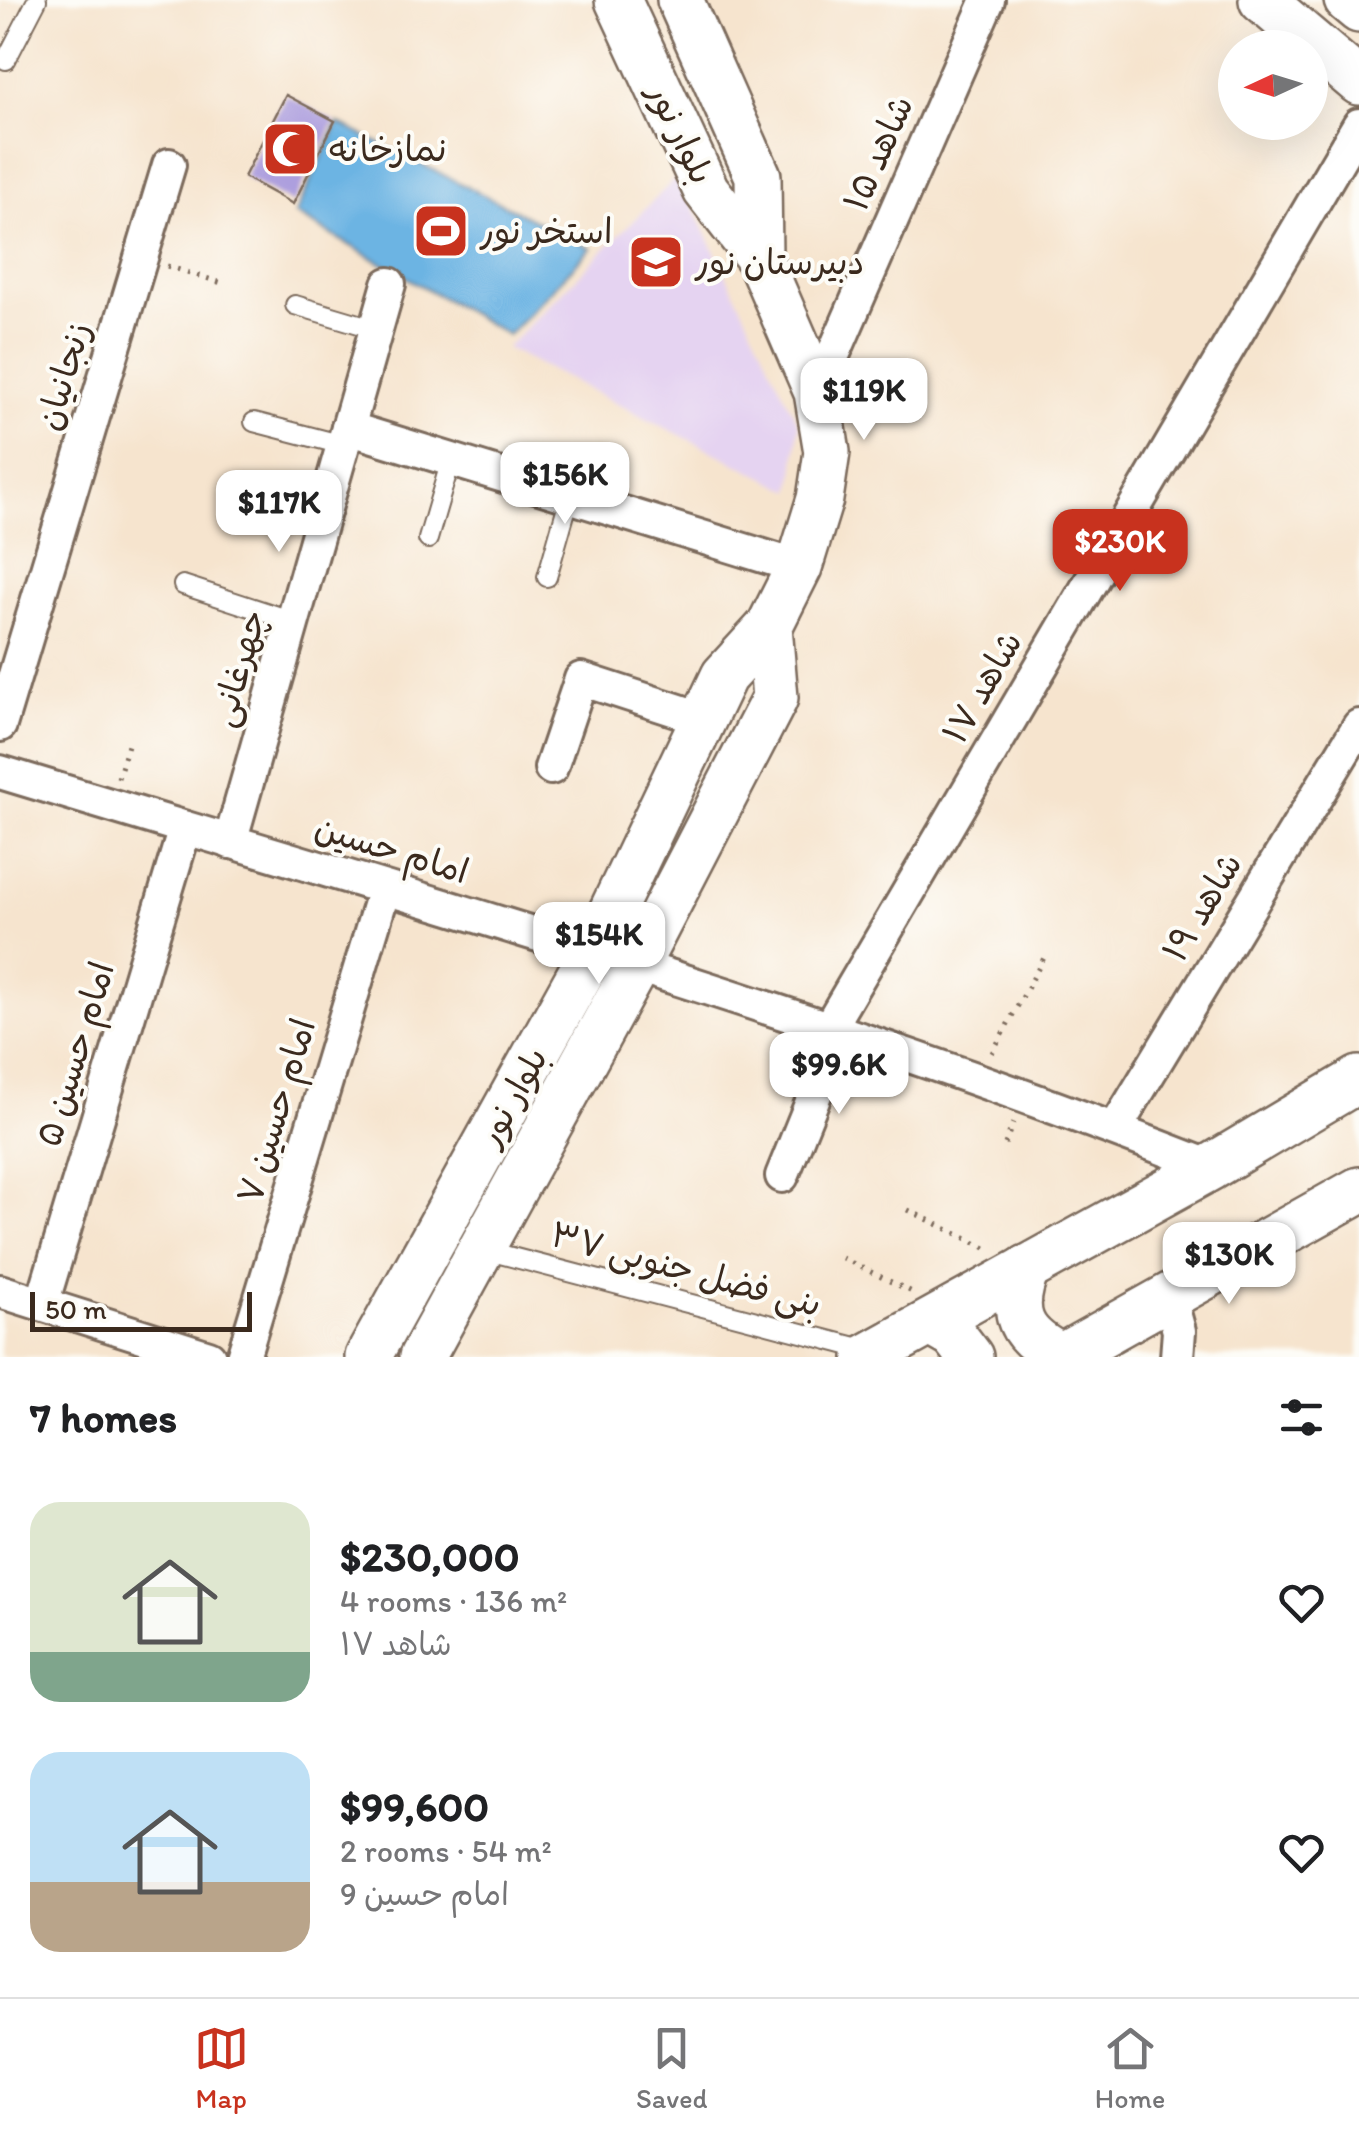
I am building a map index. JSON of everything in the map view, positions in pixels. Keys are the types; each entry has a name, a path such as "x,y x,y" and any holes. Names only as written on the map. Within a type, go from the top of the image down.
{"street":[{"name":"بلوار نور","path":"368,1357 593,951 707,720 724,676 769,627 800,566 820,499 827,452 817,392 758,258 706,190 618,0"},
{"name":"بلوار نور","path":"680,0 758,176 758,258"},
{"name":"شاهد ۱۵","path":"817,392 988,0"},
{"path":"1262,0 1359,82"},
{"path":"1347,0 1359,10"},
{"name":"شاهد ۱۷","path":"782,1176 833,1033 1359,125"},
{"name":"زنجانیان","path":"0,725 169,165"},
{"name":"چهرغانی","path":"230,842 389,284"},
{"path":"345,436 451,460 800,566"},
{"name":"بلوار نور","path":"422,1357 636,968 775,698 769,627"},
{"path":"550,768 581,679 707,720"},
{"name":"شاهد ۱۹","path":"1115,1129 1359,726"},
{"name":"امام حسین","path":"0,772 593,951 1115,1129 1212,1167"},
{"name":"امام حسین ۵","path":"42,1304 185,828"},
{"name":"امام حسین ۷","path":"244,1357 384,889"},
{"path":"871,1355 1212,1167 1359,1080"},
{"path":"1027,1268 1017,1294 1020,1322 1036,1344 1061,1357 1359,1190"},
{"path":"0,1291 209,1357"},
{"path":"1170,1298 1179,1331 1177,1357"},
{"path":"941,1318 970,1357"}],"lane":[{"path":"6,60 37,0"},
{"path":"296,306 376,329"},
{"path":"254,422 345,436"},
{"path":"428,539 451,460"},
{"path":"547,577 570,496"},
{"path":"183,585 293,621"},
{"name":"بنی فضل جنوبی ۳۷","path":"480,1249 871,1355"}],"path":[{"path":"141,257 222,283"},
{"path":"976,1082 1045,956"},
{"path":"908,1210 1027,1268"},
{"path":"842,1258 941,1318"}],"shaded area":[{"name":"دبیرستان نور","path":"678,176 799,425 792,491 506,348"}],"water":[{"name":"استخر نور","path":"338,123 591,248 508,335 295,214"}],"building":[{"name":"نمازخانه","path":"286,95 335,121 293,204 244,177"}],"place":[{"name":"نمازخانه","path":"290,149"},
{"name":"استخر نور","path":"441,231"},
{"name":"دبیرستان نور","path":"656,262"}]}
